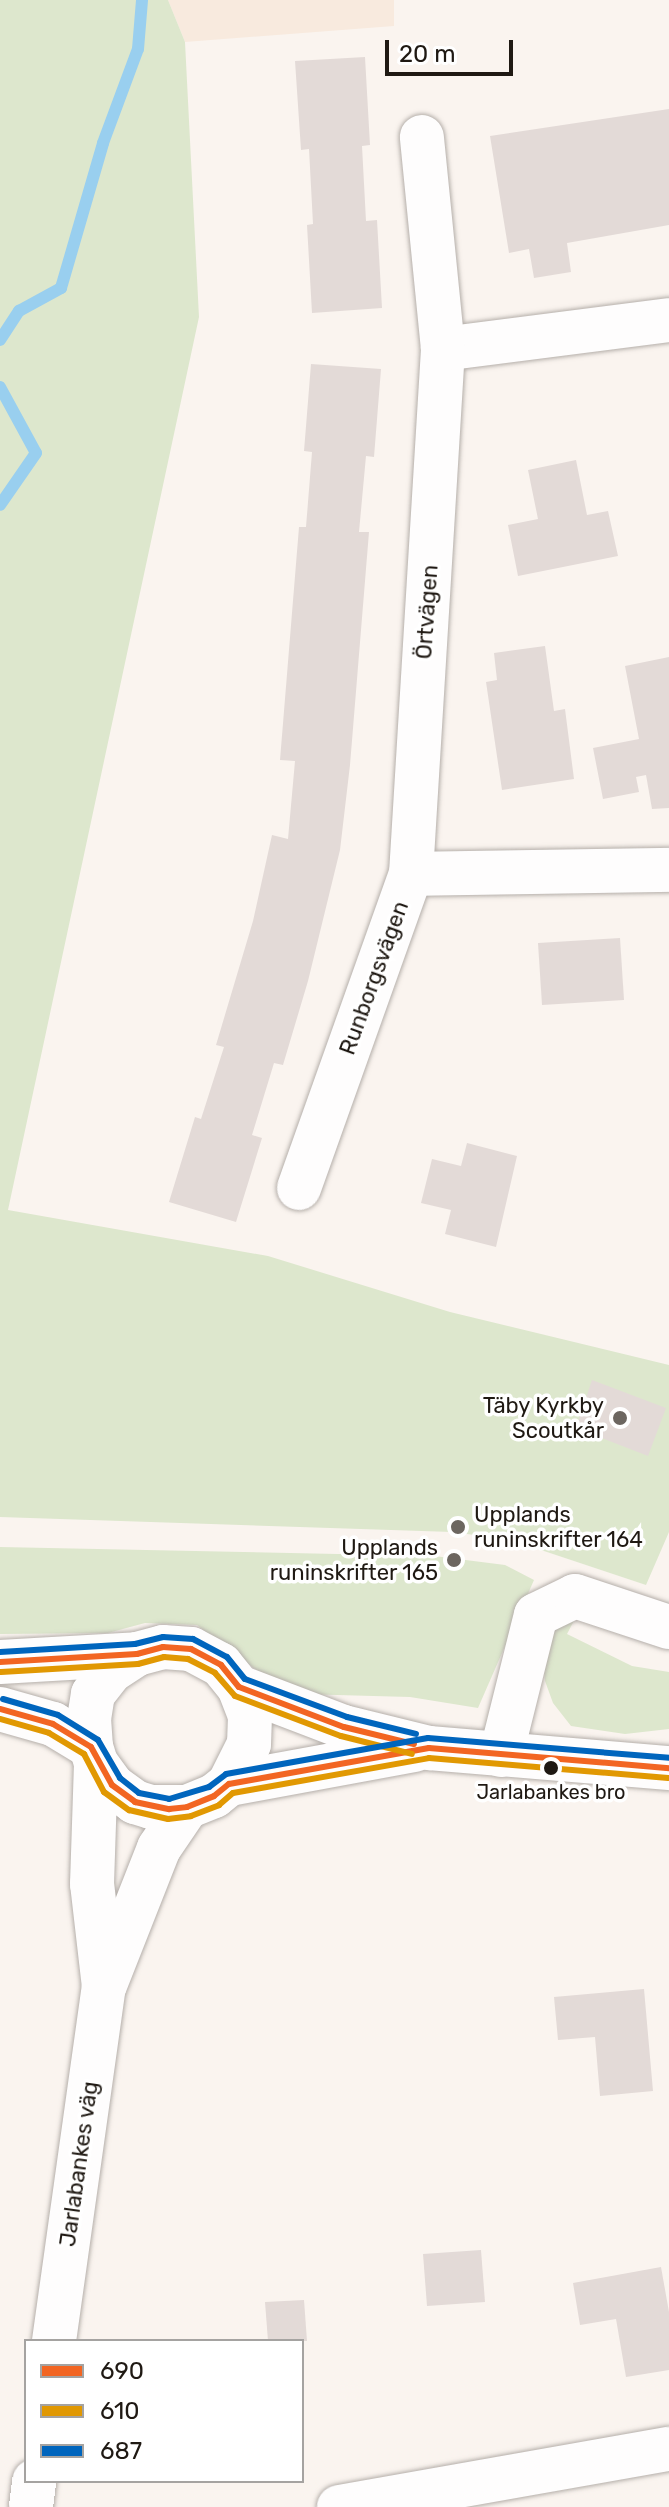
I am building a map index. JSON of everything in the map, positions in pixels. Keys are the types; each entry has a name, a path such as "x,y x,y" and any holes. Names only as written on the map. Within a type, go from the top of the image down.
{"main road":[{"name":"Örtvägen","path":"411,874 443,349 422,137"},
{"path":"443,349 669,320"},
{"name":"Runborgsvägen","path":"299,1188 411,874 669,870"},
{"path":"501,1755 536,1615 575,1596 669,1627"},
{"path":"0,1662 137,1654 163,1647 191,1649 221,1665 239,1687 250,1716 249,1744 229,1784 214,1796 187,1807 169,1809 135,1802 112,1785 94,1755 53,1724 0,1709"},
{"path":"94,1755 89,1719 93,1694 111,1671 137,1654"},
{"path":"239,1687 344,1727 429,1748 669,1768"},
{"path":"229,1784 429,1748"},
{"name":"Jarlabankes väg","path":"94,1755 92,1884 104,1987"},
{"name":"Jarlabankes väg","path":"54,2339 104,1987 159,1848 187,1807"},
{"path":"339,2507 669,2449"},
{"path":"31,2507 34,2483"}],"shaded area":[{"path":"168,0 394,0 394,26 185,42"}],"green space":[{"path":"0,0 168,0 185,42 199,317 8,1210 268,1256 450,1312 669,1365 669,1532 646,1585 511,1540 452,1532 0,1517"},
{"path":"0,1547 434,1556 505,1565 534,1580 478,1708 410,1697 300,1694 275,1684 197,1625 145,1623 108,1633 0,1634"},
{"path":"578,1613 567,1634 632,1666 669,1672 669,1729 625,1734 571,1726 553,1703 545,1681 543,1660 558,1622"}],"building":[{"path":"365,57 370,145 362,146 366,221 377,220 382,308 312,313 307,225 313,224 309,149 301,150 295,61"},
{"path":"669,109 669,225 567,243 571,272 534,278 529,249 509,253 490,136"},
{"path":"311,364 381,369 374,457 366,456 359,532 369,532 350,765 340,850 308,981 283,1065 274,1063 252,1135 262,1138 236,1222 169,1202 195,1117 201,1119 224,1047 216,1045 253,921 272,835 288,839 295,761 280,760 299,527 306,527 312,452 304,451"},
{"path":"576,460 587,515 608,511 618,556 518,576 508,525 538,519 528,470"},
{"path":"545,646 554,711 565,709 574,779 502,790 486,682 497,680 494,653"},
{"path":"669,657 669,808 652,809 646,775 636,777 639,792 603,799 593,748 639,739 625,666"},
{"path":"620,938 624,1000 542,1005 538,943"},
{"path":"467,1143 517,1156 496,1247 445,1234 451,1210 421,1203 432,1159 461,1166"},
{"name":"Täby Kyrkby Scoutkår","path":"592,1380 666,1408 648,1456 576,1428"},
{"path":"644,1989 653,2091 600,2096 595,2037 558,2040 554,1997"},
{"path":"481,2250 485,2302 427,2306 423,2254"},
{"path":"661,2267 669,2312 669,2370 626,2377 616,2319 580,2325 573,2283"},
{"path":"304,2300 307,2341 268,2339 265,2302"}],"waterway":[{"path":"0,340 19,311 61,288 103,143 138,49 142,0"},
{"path":"0,387 36,453 0,505"}],"transit line":[{"name":"687","path":"0,1652 135,1644 163,1637 193,1639 227,1657 245,1679 347,1717 416,1734"},
{"name":"690","path":"0,1662 137,1654 163,1647 191,1649 221,1665 239,1687 344,1727 414,1744"},
{"name":"610","path":"1,1672 138,1664 164,1657 188,1659 215,1673 235,1696 341,1736 412,1754"},
{"name":"687","path":"3,1699 58,1715 98,1740 120,1778 139,1793 169,1799 209,1787 226,1774 428,1738 669,1758"},
{"name":"690","path":"0,1709 53,1724 91,1747 112,1785 135,1802 169,1809 187,1807 214,1796 229,1784 429,1748 669,1768"},
{"name":"610","path":"0,1719 49,1733 84,1754 104,1792 129,1810 168,1819 191,1816 219,1805 233,1793 429,1758 668,1778"}],"place":[{"name":"Täby Kyrkby Scoutkår","path":"620,1418"},
{"name":"Upplands runinskrifter 164","path":"458,1527"},
{"name":"Upplands runinskrifter 165","path":"454,1560"},
{"name":"Jarlabankes bro","path":"551,1768"}]}
